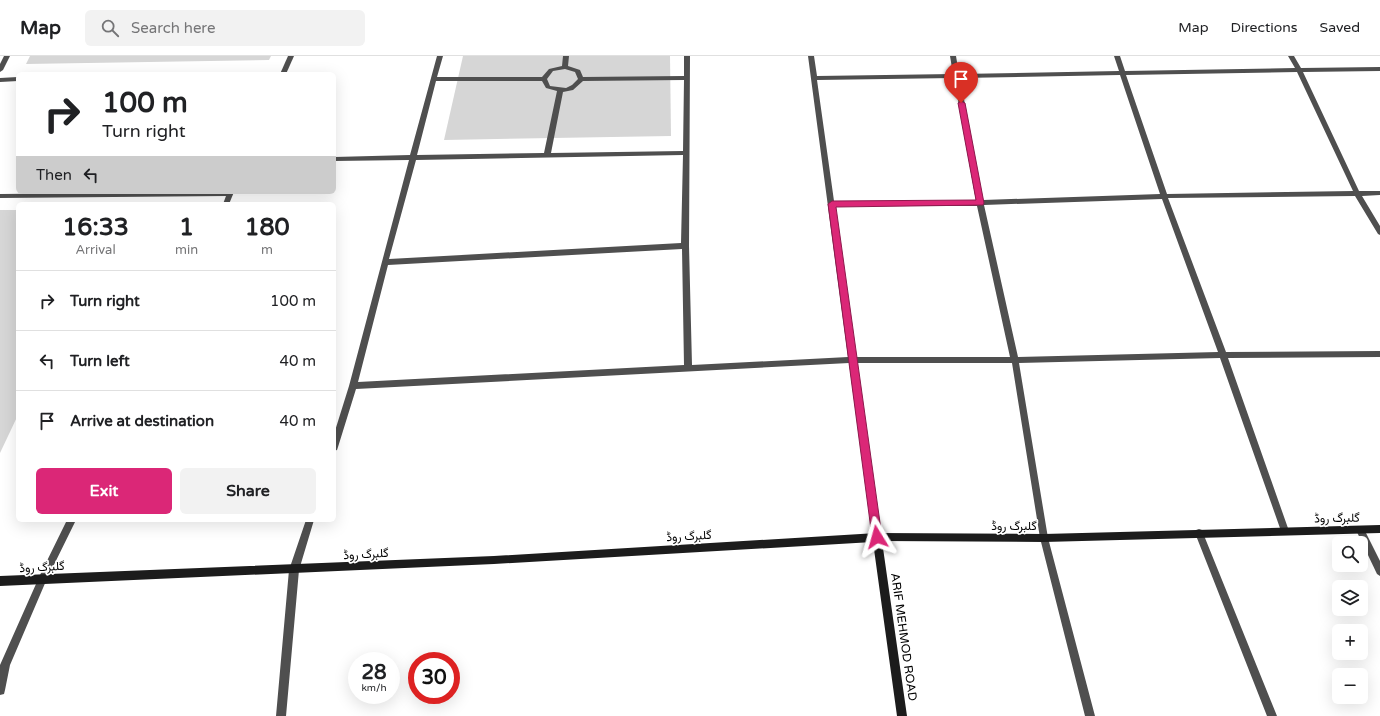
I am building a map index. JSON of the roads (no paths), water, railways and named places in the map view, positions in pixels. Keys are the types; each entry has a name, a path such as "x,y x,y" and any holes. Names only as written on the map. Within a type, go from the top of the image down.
{"main road":[{"name":"گلبرگ روڈ","path":"0,581 43,578 294,570 494,560 877,537 1044,538 1380,529"},
{"name":"ARIF MEHMOD ROAD","path":"877,537 902,716"}],"street":[{"path":"0,70 7,56"},
{"path":"284,72 291,56"},
{"path":"336,440 353,386 384,262 414,159 440,56"},
{"path":"565,67 566,56"},
{"path":"687,56 685,246 688,369"},
{"path":"811,56 877,537"},
{"path":"953,56 980,203 1015,360 1044,538 1090,716"},
{"path":"1117,56 1164,196 1224,355 1285,531"},
{"path":"1291,56 1357,193 1380,232"},
{"path":"433,79 544,78 551,70 565,67 578,71 582,79"},
{"path":"814,78 1380,69"},
{"path":"544,78 548,87 560,91 575,88 582,79"},
{"path":"582,79 687,78"},
{"path":"0,80 16,79"},
{"path":"547,155 560,91"},
{"path":"336,159 414,159 685,153"},
{"path":"832,204 980,203 1164,196 1380,193"},
{"path":"0,196 154,194"},
{"path":"384,262 685,246"},
{"path":"353,386 852,360 1015,360 1224,355 1380,354"},
{"path":"0,690 5,665 43,578 71,522"},
{"path":"281,716 294,570 309,522"},
{"path":"1360,530 1380,571"},
{"path":"1199,533 1272,716"}]}
